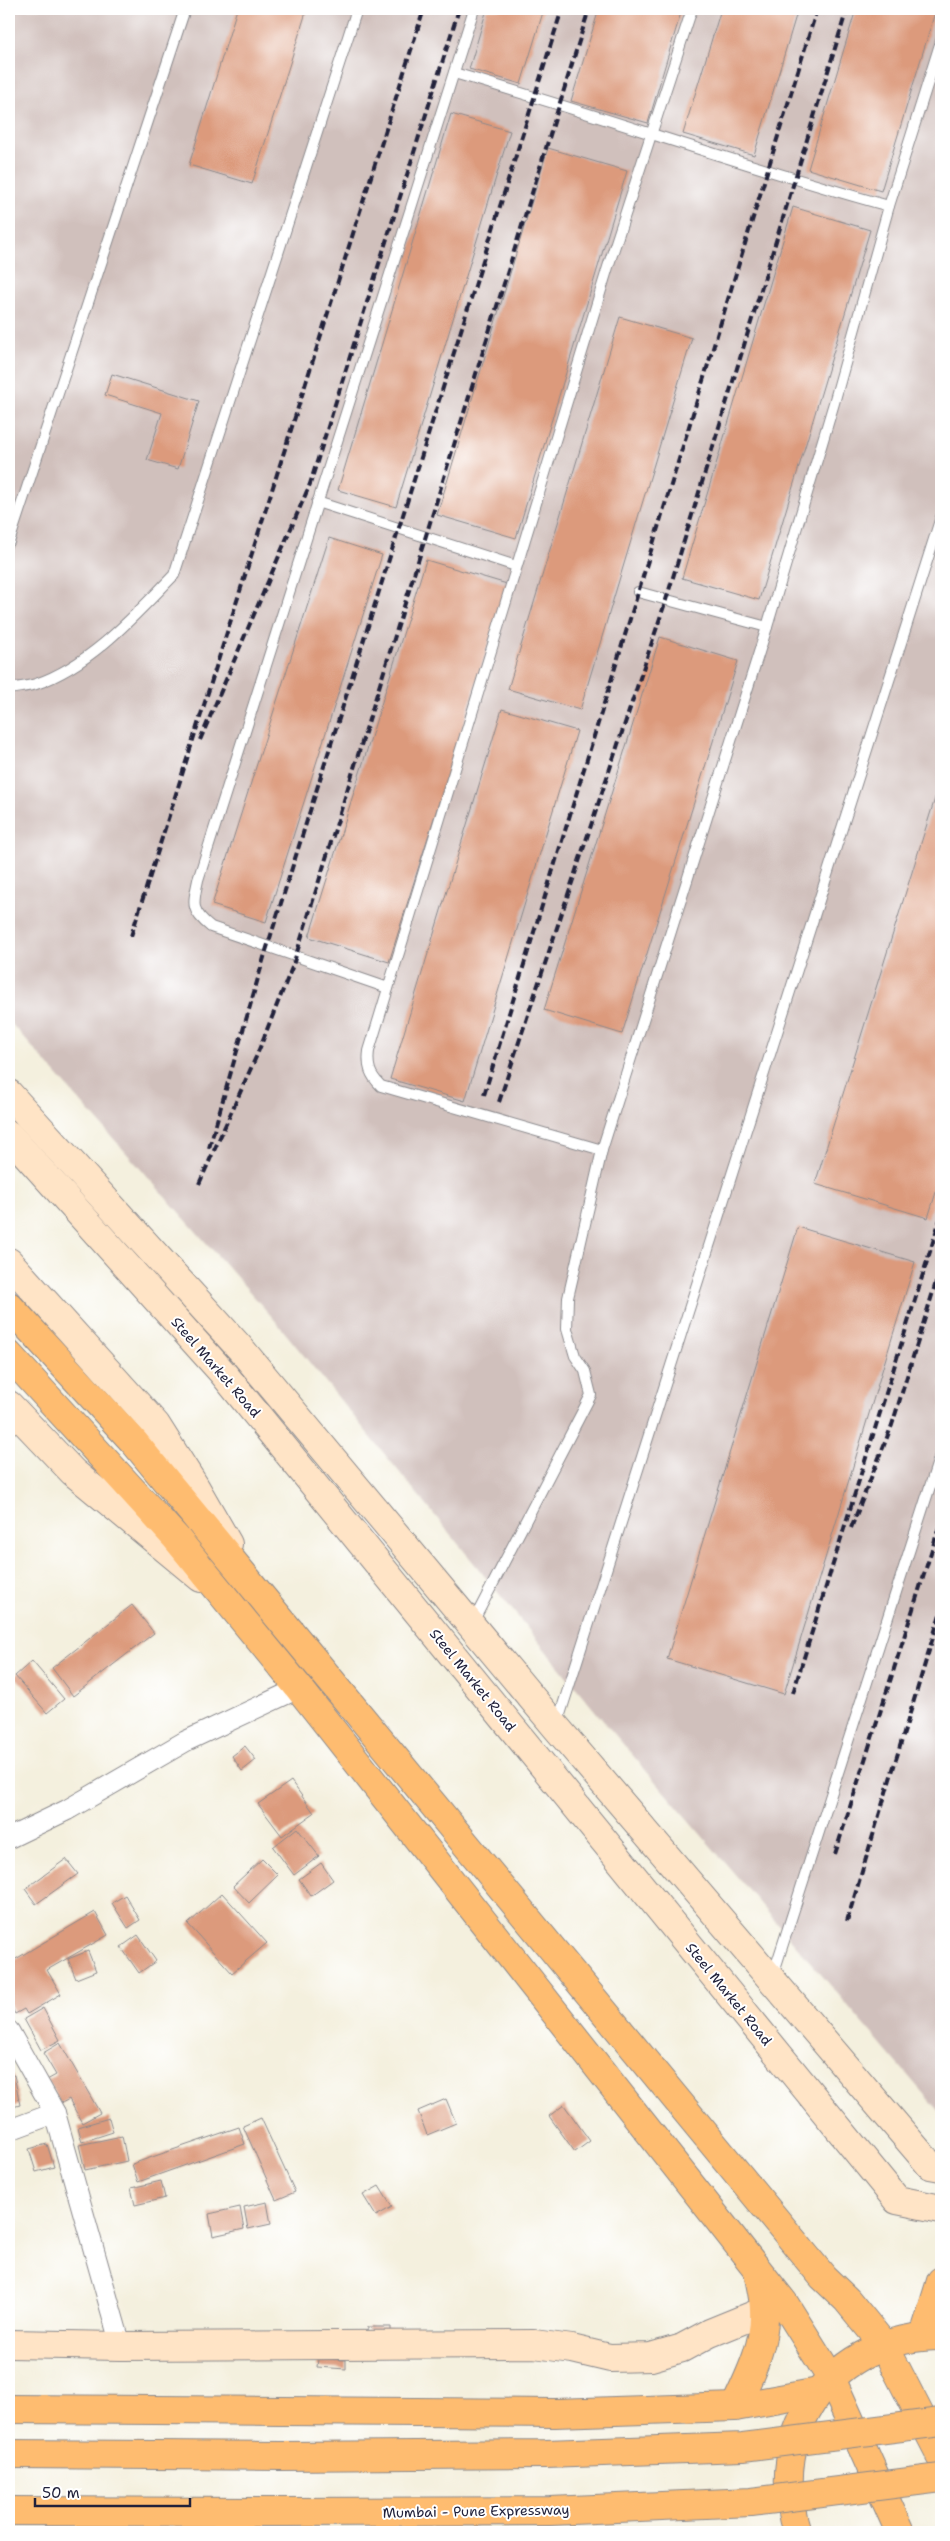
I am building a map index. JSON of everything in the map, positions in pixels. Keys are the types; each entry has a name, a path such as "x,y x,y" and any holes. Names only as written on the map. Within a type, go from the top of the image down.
{"highway":[{"path":"9,1306 134,1442 817,2270 847,2300 884,2345 941,2456"},
{"path":"9,1355 176,1538 226,1598 784,2303 900,2532"},
{"path":"736,2407 754,2366 761,2339 764,2311 758,2270"},
{"path":"797,2532 789,2499 789,2461 799,2425 825,2385 862,2355 884,2345 933,2336 941,2281"},
{"path":"9,2409 555,2413 736,2407 825,2385"},
{"path":"9,2454 281,2456 546,2454 743,2447 941,2422"},
{"name":"Mumbai - Pune Expressway","path":"9,2511 550,2511 751,2502 941,2478"}],"street":[{"path":"9,1094 240,1348 556,1727 930,2165 941,2167"},
{"name":"Steel Market Road","path":"9,1135 222,1372 897,2200 941,2209"},
{"path":"9,1262 156,1425 194,1485 248,1581"},
{"path":"9,1405 73,1472 226,1598"},
{"path":"9,1838 67,1810 195,1736 299,1688"},
{"path":"9,2031 55,2113 121,2346"},
{"path":"9,2130 55,2113"},
{"path":"9,2344 121,2346 534,2344 572,2348 610,2358 651,2357 682,2348 710,2333 764,2311"}],"lane":[{"path":"9,542 185,9"},
{"path":"9,688 35,684 77,663 116,635 174,575 356,9"},
{"path":"388,988 211,927 199,917 193,906 204,861 288,590 474,9"},
{"path":"602,1150 381,1086 371,1076 368,1064 369,1051 608,267 653,134 692,9"},
{"path":"472,1626 591,1395 584,1371 575,1356 567,1328 568,1305 602,1150 767,627 890,206 941,42"},
{"path":"454,73 795,180 890,206"},
{"path":"317,502 516,566"},
{"path":"556,1727 941,517"},
{"path":"638,592 767,627"},
{"path":"771,1979 941,1452"}],"shaded area":[{"path":"9,9 941,9 941,2114 605,1723 273,1318 9,1021"}],"building":[{"path":"237,9 307,9 252,184 189,165"},
{"path":"487,9 544,9 521,84 469,69"},
{"path":"599,9 682,9 648,123 571,101"},
{"path":"721,9 798,9 754,155 683,134"},
{"path":"856,9 936,9 881,191 808,169"},
{"path":"451,114 510,131 396,507 338,490"},
{"path":"548,148 627,171 516,538 437,515"},
{"path":"793,207 870,230 759,600 682,578"},
{"path":"620,317 692,338 580,710 508,689"},
{"path":"112,374 199,401 178,469 147,460 162,413 105,395"},
{"path":"329,538 382,555 266,922 212,905"},
{"path":"426,560 507,584 389,962 309,937"},
{"path":"660,637 738,661 622,1034 544,1010"},
{"path":"502,709 577,731 465,1101 390,1079"},
{"path":"941,779 941,1176 928,1218 815,1184"},
{"path":"798,1227 915,1262 784,1694 667,1659"},
{"path":"132,1605 154,1633 73,1696 52,1668"},
{"path":"32,1661 64,1699 47,1713 15,1676"},
{"path":"245,1746 256,1760 242,1771 232,1756"},
{"path":"291,1781 314,1813 282,1836 258,1804"},
{"path":"297,1828 319,1856 294,1875 273,1847"},
{"path":"66,1859 78,1874 36,1904 25,1889"},
{"path":"262,1859 278,1875 249,1903 233,1886"},
{"path":"321,1863 333,1880 311,1896 299,1879"},
{"path":"222,1893 267,1943 232,1973 188,1924"},
{"path":"125,1895 140,1920 128,1928 112,1903"},
{"path":"95,1912 108,1935 47,1970 61,1994 27,2014 24,2009 15,2014 9,2003 9,1963"},
{"path":"138,1935 156,1961 139,1973 121,1947"},
{"path":"88,1951 96,1971 76,1979 68,1959"},
{"path":"43,2008 60,2040 41,2050 24,2019"},
{"path":"60,2043 100,2113 82,2123 69,2099 60,2104 47,2080 56,2075 43,2053"},
{"path":"14,2075 20,2105 9,2108 9,2076"},
{"path":"446,2099 456,2123 427,2135 418,2111"},
{"path":"564,2105 590,2141 575,2152 549,2116"},
{"path":"109,2118 113,2132 82,2142 78,2127"},
{"path":"261,2118 295,2192 276,2200 243,2126"},
{"path":"239,2127 245,2144 138,2182 132,2164"},
{"path":"122,2136 127,2161 85,2170 79,2145"},
{"path":"47,2144 54,2167 36,2172 29,2149"},
{"path":"161,2181 165,2198 135,2205 131,2188"},
{"path":"379,2186 392,2207 376,2216 363,2195"},
{"path":"267,2202 271,2224 248,2229 244,2207"},
{"path":"240,2207 244,2229 213,2236 209,2214"},
{"path":"368,2327 391,2327 391,2337 369,2337"},
{"path":"318,2359 346,2360 346,2369 317,2367"}],"railway":[{"path":"131,936 424,9"},
{"path":"200,740 310,484 459,9"},
{"path":"209,1148 265,954 562,9"},
{"path":"199,1184 256,1057 293,965 589,9"},
{"path":"484,1095 817,9"},
{"path":"499,1102 666,600 847,9"},
{"path":"793,1693 941,1216"},
{"path":"851,1528 892,1425 941,1266"},
{"path":"835,1854 941,1521"},
{"path":"847,1921 941,1611"}]}
